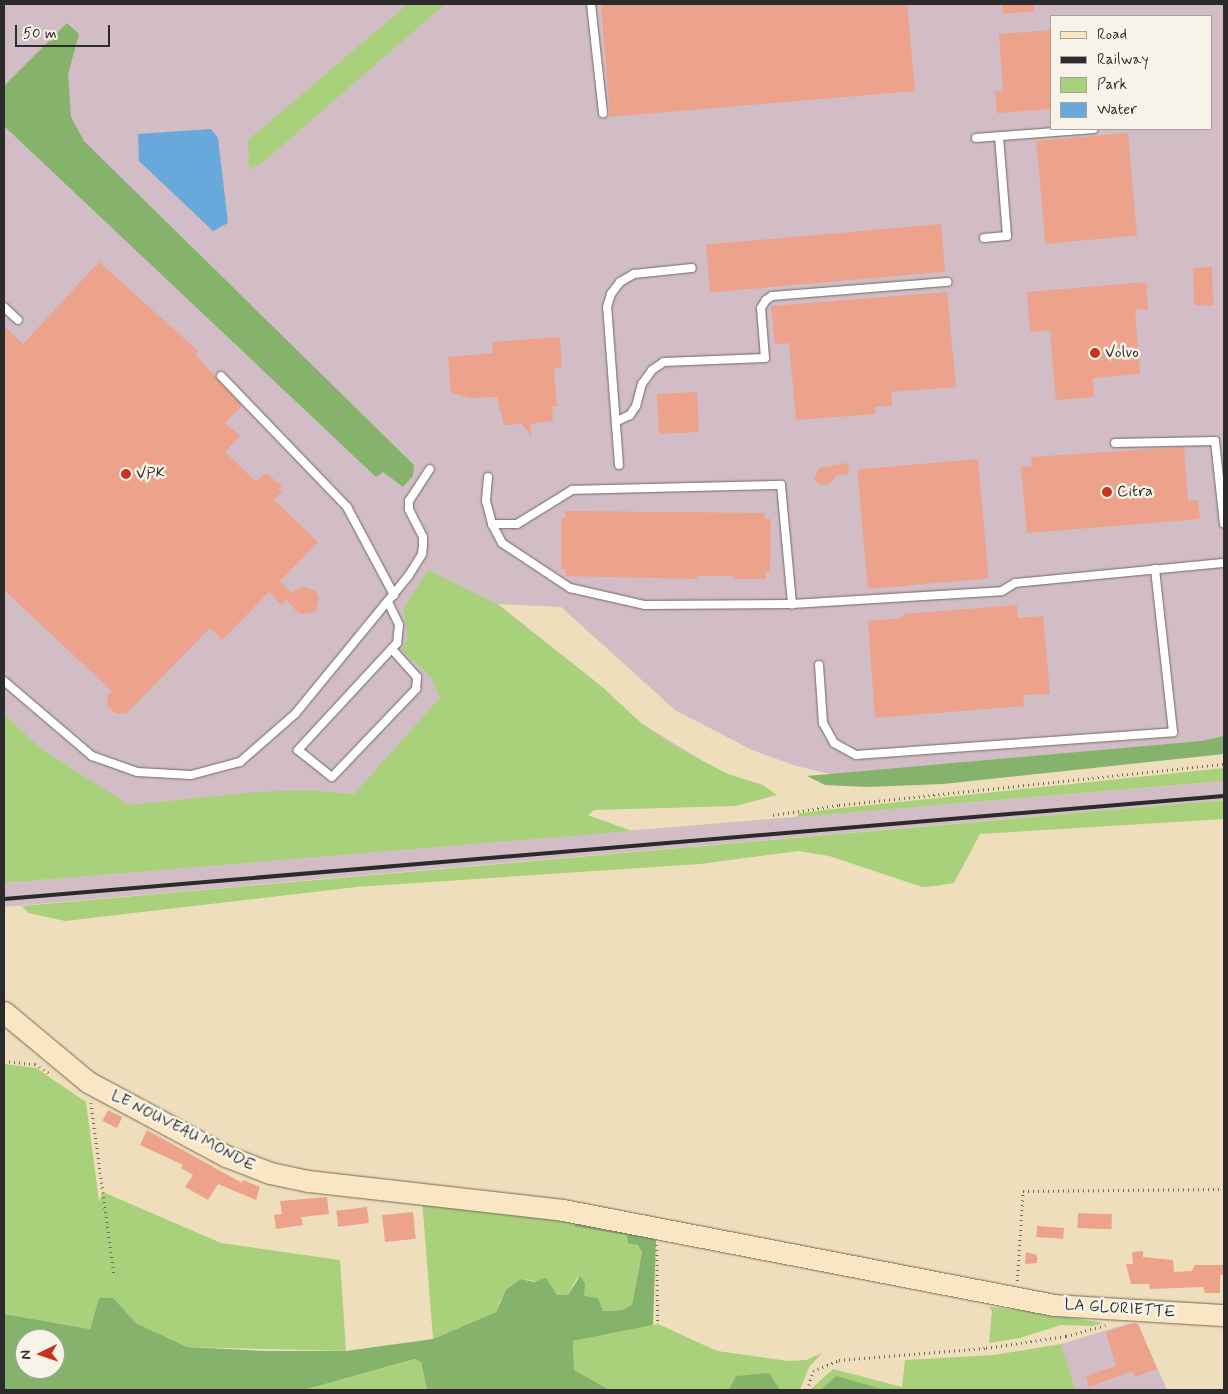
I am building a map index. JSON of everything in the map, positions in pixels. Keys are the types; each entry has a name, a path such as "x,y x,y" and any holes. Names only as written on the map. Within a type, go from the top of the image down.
{"street":[{"name":"LE NOUVEAU MONDE","path":"4,1012 88,1082 226,1156 270,1173 309,1181 563,1210 657,1227"},
{"name":"LA GLORIETTE","path":"657,1227 1054,1305 1224,1316"}],"lane":[{"path":"591,4 603,114"},
{"path":"976,138 1080,130"},
{"path":"984,238 1007,236 999,136"},
{"path":"619,465 607,307 611,294 620,282 634,274 692,268"},
{"path":"617,421 630,415 636,406 642,384 652,370 664,362 765,358 761,308 766,300 772,296 947,282"},
{"path":"4,308 18,320"},
{"path":"221,376 347,507 394,595"},
{"path":"1115,443 1215,441 1224,524"},
{"path":"4,681 92,756 137,772 191,775 240,762 295,714 394,595 422,554 423,537 409,509 409,501 430,469"},
{"path":"488,477 486,501 492,524 502,543 570,588 645,605 792,604 1002,591 1015,582 1224,563"},
{"path":"492,524 517,524 572,490 781,485 792,604"},
{"path":"819,665 823,723 834,743 856,755 1173,732 1155,569"},
{"path":"388,602 399,625 398,638 392,649 298,750 332,777 416,689 418,677 392,649"}],"path":[{"path":"772,815 839,805 1224,764"},
{"path":"4,1061 35,1064 51,1074"},
{"path":"88,1082 114,1274"},
{"path":"1016,1298 1023,1191 1224,1189"},
{"path":"657,1227 658,1324"},
{"path":"807,1390 813,1371 839,1360 986,1348 1066,1336 1122,1319 1127,1311"}],"shaded area":[{"path":"4,4 1224,4 1224,745 839,776 796,766 752,750 675,710 561,607 498,604 601,686 641,723 724,774 4,840"},
{"path":"1224,781 1224,800 4,907 4,883"},
{"path":"1127,1324 1138,1324 1167,1390 1076,1390 1061,1344"}],"green space":[{"path":"408,4 445,4 268,158 249,170 248,140"},
{"path":"67,23 79,34 68,74 71,117 84,141 414,465 413,476 403,487 383,472 376,477 4,126 4,86"},
{"path":"428,570 497,604 601,686 641,723 676,747 728,774 763,785 777,795 736,806 594,810 588,815 632,831 4,883 4,714 40,748 129,805 257,792 306,790 354,794 440,698 430,676 401,650 408,637 403,609"},
{"path":"1224,736 1224,754 943,784 868,787 825,785 807,776 1201,741"},
{"path":"1224,768 1224,781 797,817 799,813 842,808"},
{"path":"1224,800 1224,819 980,834 954,883 935,886 922,887 829,856 799,851 700,864 356,887 65,921 28,913 22,906"},
{"path":"4,1064 36,1068 86,1102 99,1201 103,1192 221,1243 340,1260 346,1351 187,1347 136,1323 112,1298 99,1298 90,1329 4,1314"},
{"path":"422,1199 573,1218 575,1227 627,1235 642,1252 632,1305 622,1310 603,1311 583,1296 578,1276 568,1295 557,1295 548,1283 521,1279 500,1301 496,1312 433,1339"},
{"path":"573,1218 653,1233 656,1240 653,1325 573,1341 574,1370 610,1390 427,1390 421,1362 415,1359 304,1390 4,1390 4,1314 90,1329 99,1298 113,1298 136,1323 187,1347 265,1351 346,1351 433,1339 496,1312 506,1290 521,1279 534,1282 546,1278 557,1295 568,1295 580,1276 585,1283 584,1296 598,1298 603,1311 622,1310 632,1305 642,1252 637,1245 628,1243 627,1235 575,1227"},
{"path":"989,1307 1030,1311 1103,1323 1093,1326 1061,1325 1020,1338 989,1343 992,1311"},
{"path":"658,1324 717,1351 788,1361 806,1360 822,1353 809,1367 800,1390 610,1390 574,1370 573,1341"},
{"path":"1061,1344 1076,1390 810,1390 833,1369 902,1387 905,1360 994,1355"},
{"path":"416,1359 421,1361 427,1390 304,1390"},
{"path":"769,1373 780,1390 729,1390 736,1376"},
{"path":"836,1376 885,1390 821,1390"}],"water":[{"path":"211,129 218,138 228,223 213,231 139,161 138,134"}],"building":[{"path":"601,4 907,4 915,91 610,117"},
{"path":"1002,4 1034,4 1035,11 1003,14"},
{"path":"1050,30 1050,109 997,113 995,91 1003,91 999,34"},
{"path":"1128,133 1137,236 1045,244 1036,141"},
{"path":"941,224 945,272 710,292 706,245"},
{"name":"VPK","path":"99,262 198,351 195,354 242,406 225,423 240,436 225,452 256,482 266,473 282,486 279,489 282,491 274,500 318,542 280,581 292,593 302,587 315,590 319,598 316,610 309,614 298,613 287,600 282,605 269,592 222,640 210,628 127,713 117,714 108,707 107,696 112,691 4,590 4,326 23,344"},
{"path":"1212,267 1213,305 1194,306 1193,268"},
{"name":"Volvo","path":"1146,282 1148,309 1135,310 1140,374 1093,378 1094,397 1056,400 1050,330 1030,332 1027,292"},
{"path":"947,292 956,387 891,392 892,406 875,407 875,414 796,420 789,343 775,344 771,306"},
{"path":"560,337 562,367 554,368 557,407 552,407 553,421 530,424 532,437 522,424 504,425 497,397 469,398 451,392 448,357 493,353 492,342"},
{"path":"697,392 699,432 659,434 657,394"},
{"name":"Citra","path":"1184,447 1188,501 1198,500 1200,519 1027,533 1021,467 1032,466 1031,457"},
{"path":"978,459 988,579 868,589 857,470"},
{"path":"848,463 849,474 837,475 829,484 820,485 814,480 819,468"},
{"path":"565,511 764,513 765,519 771,519 770,572 765,572 766,579 733,579 733,576 697,576 697,579 566,576 566,569 561,569 561,518 566,518"},
{"path":"1017,605 1018,618 1043,616 1050,694 1023,695 1024,706 875,718 868,621 903,618 903,614"},
{"path":"108,1110 122,1117 117,1128 103,1121"},
{"path":"147,1130 242,1183 243,1180 260,1187 256,1200 218,1184 208,1200 185,1187 193,1175 181,1168 183,1165 140,1145"},
{"path":"327,1197 329,1214 301,1217 303,1225 276,1229 274,1215 282,1214 280,1201"},
{"path":"367,1207 369,1223 338,1227 336,1211"},
{"path":"413,1212 416,1239 385,1242 382,1215"},
{"path":"1078,1213 1112,1214 1111,1229 1077,1228"},
{"path":"1037,1226 1064,1228 1063,1239 1036,1237"},
{"path":"1143,1251 1143,1257 1173,1260 1174,1272 1192,1271 1195,1265 1224,1265 1224,1275 1220,1275 1220,1293 1205,1293 1203,1287 1150,1289 1149,1284 1131,1284 1126,1264 1133,1264 1132,1252"},
{"path":"1026,1252 1037,1255 1037,1263 1025,1264"},
{"path":"1134,1323 1138,1324 1157,1369 1135,1377 1133,1371 1089,1387 1086,1376 1116,1366 1106,1332"}],"railway":[{"path":"4,899 1224,796"}],"place":[{"name":"Volvo","path":"1095,353"},
{"name":"VPK","path":"126,474"},
{"name":"Citra","path":"1107,492"}]}
